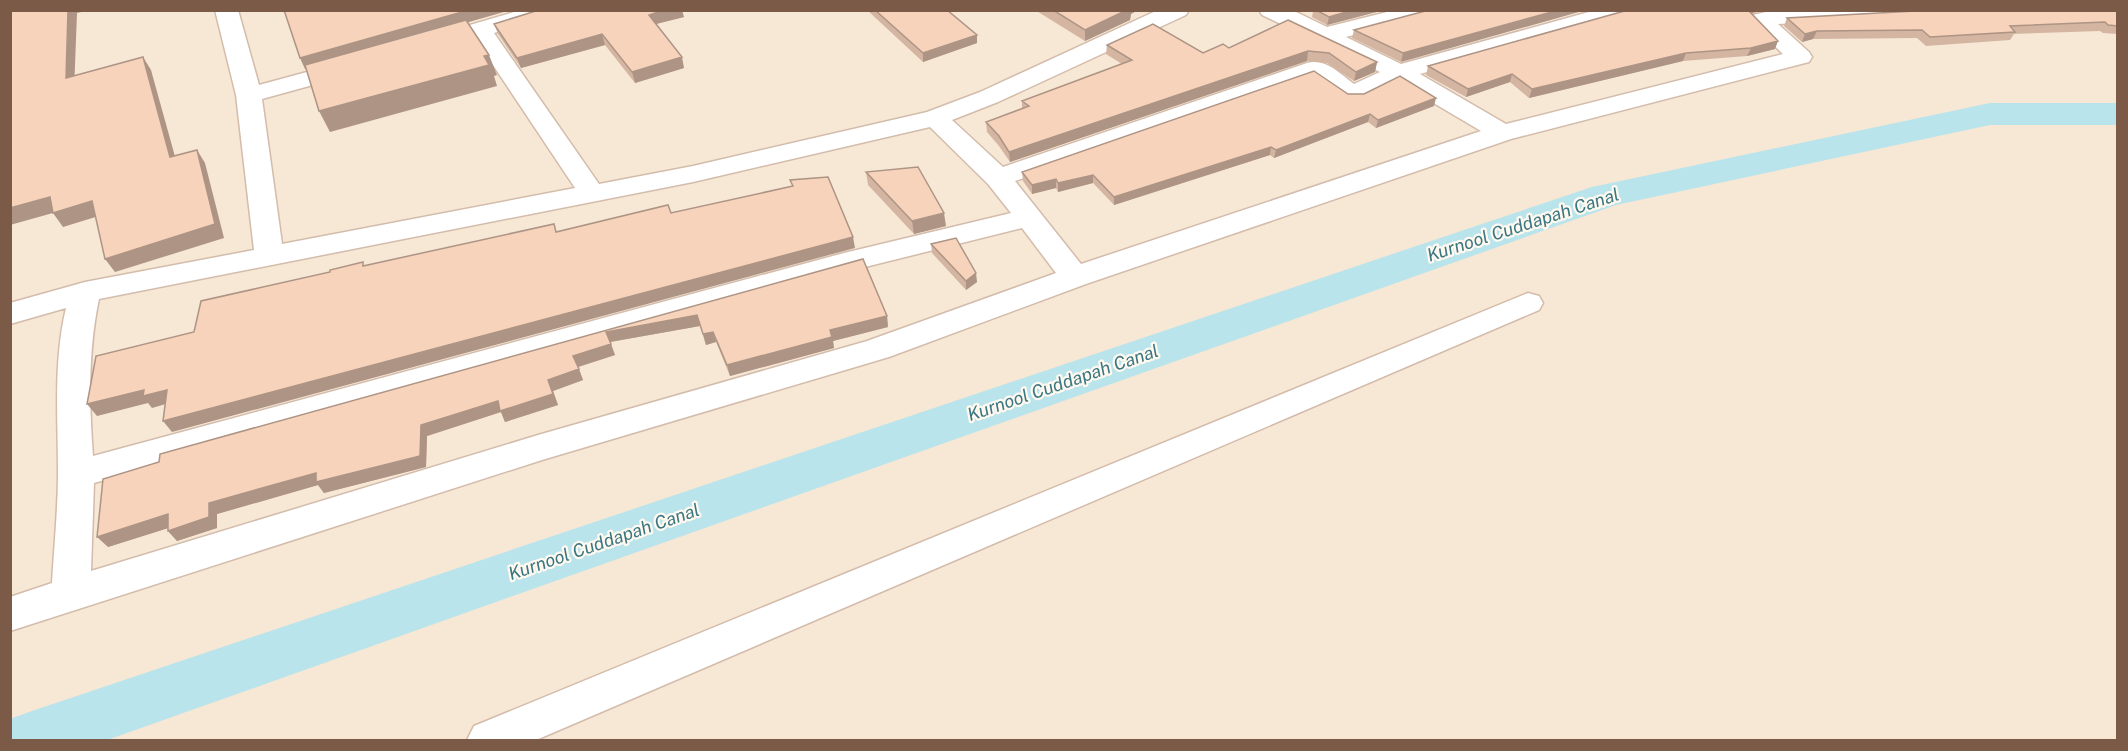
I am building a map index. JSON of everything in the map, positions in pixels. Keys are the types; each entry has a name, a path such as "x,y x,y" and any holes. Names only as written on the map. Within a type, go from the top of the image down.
{"street":[{"path":"226,10 249,95 269,255"},
{"path":"404,51 480,29 517,14 549,10"},
{"path":"10,314 85,292 693,174 935,118 989,97 1178,10"},
{"path":"1325,35 1424,10"},
{"path":"998,178 1316,68 1352,94 1399,72 1616,12 1614,10"},
{"path":"10,614 538,448 878,349 1075,277 1502,133 1800,57 1761,20 1776,17 1926,10"},
{"path":"1280,12 1399,72 1502,133"},
{"path":"480,29 592,193"},
{"path":"249,95 371,61"},
{"path":"935,118 998,178 1075,277"},
{"path":"76,474 844,263 1028,218"},
{"path":"71,593 76,474 73,424 77,328 85,292"},
{"path":"489,741 1528,303"}],"shaded area":[{"path":"11,11 2117,11 2117,740 11,740"}],"building":[{"path":"10,10 68,10 66,78 143,57 170,157 197,150 215,224 105,259 92,201 53,213 50,197 10,208"},
{"path":"284,10 469,10 300,58"},
{"path":"539,10 664,10 649,15 682,57 632,72 602,34 517,58 494,24"},
{"path":"875,10 947,10 977,35 923,53"},
{"path":"1053,10 1127,10 1085,30"},
{"path":"1316,10 1353,10 1329,17"},
{"path":"1429,10 1559,10 1403,53 1354,30"},
{"path":"1628,10 1751,10 1750,12 1778,41 1751,48 1686,53 1532,89 1512,74 1468,89 1428,66"},
{"path":"1934,10 2118,10 2118,26 2108,25 2105,22 2010,26 2015,32 1930,37 1922,30 1817,31 1805,34 1787,18"},
{"path":"466,20 489,55 484,56 489,65 319,111 305,65"},
{"path":"1288,20 1377,62 1356,72 1329,53 1308,51 1009,152 986,122 1029,106 1022,101 1132,60 1107,45 1153,24 1203,53 1223,44 1229,48"},
{"path":"1314,71 1348,94 1364,94 1400,76 1436,98 1378,120 1370,114 1276,150 1271,147 1114,197 1093,175 1058,183 1056,179 1032,185 1022,172"},
{"path":"918,167 944,213 912,221 866,172"},
{"path":"828,177 853,237 163,421 167,390 143,396 144,390 87,404 96,356 194,332 201,301 330,272 330,270 363,262 363,266 554,224 556,232 668,205 671,213 793,186 790,180"},
{"path":"956,238 976,273 966,281 931,244"},
{"path":"863,259 887,316 830,330 832,337 727,365 713,332 703,334 697,315 606,332 611,344 573,356 579,369 548,380 553,394 500,411 498,401 421,425 420,456 316,482 316,473 209,503 209,517 168,531 168,514 97,537 103,479 159,462 160,454"}],"waterway":[{"name":"Kurnool Cuddapah Canal","path":"29,740 1606,195 1990,114 2118,114"}]}
